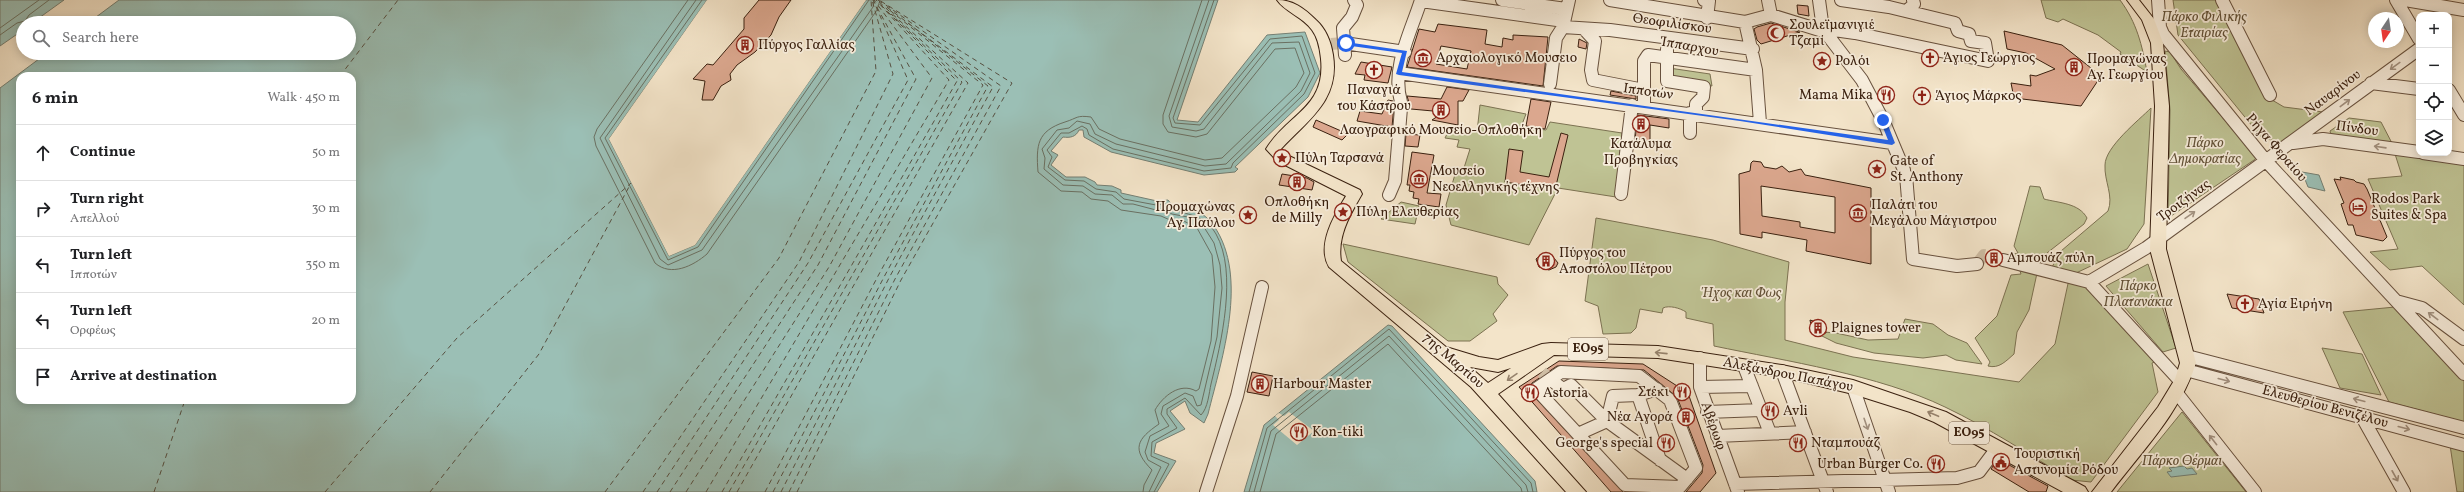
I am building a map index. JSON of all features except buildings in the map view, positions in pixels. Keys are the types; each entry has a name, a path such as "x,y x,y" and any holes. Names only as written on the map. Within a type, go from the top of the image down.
{"main road":[{"name":"7ης Μαρτίου","path":"1283,0 1317,28 1327,54 1330,76 1326,91 1318,103 1273,149 1277,154 1355,194 1342,214 1331,254 1334,263 1439,349 1488,392 1577,492"},
{"path":"2101,492 2183,375 2161,266 2158,238 2162,106 2157,43 2148,19 2133,0"},
{"name":"Αλεξάνδρου Παπάγου","path":"1439,349 1491,366 1498,366 1537,351 1551,349 1658,352 1782,371 1853,387 1894,399 1934,414 2063,486 2078,492"},
{"name":"ΕΟ95","path":"1488,392 1551,349"}],"street":[{"path":"1345,55 1343,28 1357,5 1354,0"},
{"path":"1389,195 1395,181 1401,105 1398,96 1399,74 1421,0"},
{"name":"Θεοφιλίσκου","path":"1421,0 1564,24 1584,29 1753,49"},
{"path":"1502,0 1568,5 1564,24 1556,38 1549,89"},
{"path":"1610,0 1657,10 1745,22 1771,15 1826,32 1834,30 1855,33 1988,61 1985,43 1972,41 1970,34 1958,32 1955,23 1907,11 1841,0"},
{"path":"1657,10 1661,0"},
{"path":"1704,0 1709,1 1707,18"},
{"path":"1768,0 1771,15"},
{"path":"1819,0 1826,32 1850,62 1883,120 1905,172 1913,259 1957,266 1976,264"},
{"path":"1907,11 1914,4 1913,0"},
{"name":"Ρήγα Φεραίου","path":"2158,0 2160,27 2166,38 2266,161 2464,374"},
{"path":"2222,0 2270,95"},
{"path":"2396,0 2416,34"},
{"path":"2405,0 2464,10"},
{"path":"1745,22 1753,49 1760,122"},
{"path":"1584,29 1587,34 1596,41 1591,70 1593,80 1644,90"},
{"path":"1667,38 1667,81 1704,86 1704,96 1701,102 1696,104 1690,133"},
{"path":"1345,43 1405,52"},
{"name":"Ναυαρίνου","path":"2266,161 2416,51"},
{"name":"Ίππαρχου","path":"1644,106 1644,61 1648,55 1667,56 1695,62 1756,70"},
{"path":"1839,55 1850,62"},
{"name":"Ιπποτών","path":"1399,74 1549,89 1632,105 1760,122 1892,143"},
{"path":"2372,83 2416,89"},
{"path":"2452,95 2464,115"},
{"path":"1621,194 1632,105"},
{"name":"Πίνδου","path":"2292,143 2323,139 2416,152"},
{"path":"2444,156 2464,159"},
{"name":"Τροιζήνας","path":"2089,282 2158,238 2266,161"},
{"path":"2003,260 2089,282 2183,375 2255,492"},
{"path":"1206,492 1237,396 1262,287"},
{"path":"2396,301 2422,308 2464,339"},
{"name":"Αβέρωφ","path":"1700,358 1700,387 1707,412 1736,488"},
{"path":"1744,366 1770,433"},
{"path":"1782,371 1825,486"},
{"path":"1561,372 1639,376 1656,389 1668,400 1692,467 1680,487 1625,485 1580,433 1536,389 1552,381 1561,372"},
{"name":"Ελευθερίου Βενιζέλου","path":"2183,375 2362,417 2464,445"},
{"name":"Ελευθερίου Βενιζέλου","path":"2183,375 2464,428"},
{"path":"1552,381 1563,389 1571,385 1607,421 1686,478"},
{"path":"1700,387 1752,386"},
{"path":"1853,387 1886,486"},
{"path":"1607,421 1613,396 1638,395 1656,389"},
{"path":"1638,395 1660,460"},
{"path":"1707,412 1761,410"},
{"path":"2362,417 2404,492"},
{"path":"1580,433 1607,421"},
{"path":"1717,436 1805,432"},
{"path":"1736,488 1886,486 1957,478 1979,472 1997,448"}],"green space":[{"path":"2041,0 2120,0 2131,17 2138,34 2147,72 2120,54 2121,52 2098,35 2063,19 2058,22 2046,18"},
{"name":"Πάρκο Φιλικής Εταιρίας","path":"2173,0 2220,0 2267,97 2284,107 2331,113 2281,142 2262,138 2178,35"},
{"name":"Πάρκο Δημοκρατίας","path":"2165,51 2170,52 2181,69 2257,158 2168,218 2170,110"},
{"path":"1669,68 1710,74 1712,86 1669,80"},
{"path":"1480,105 1526,114 1521,127 1546,130 1550,122 1622,133 1616,197 1558,188 1529,245 1451,225 1446,205 1456,171 1463,171 1470,149 1457,147 1459,140 1445,138 1450,128 1477,132"},
{"path":"2151,108 2144,224 2127,249 2076,273 2052,267 2061,251 2108,211 2110,200 2105,171 2106,158 2116,142"},
{"path":"2349,118 2381,122 2394,147 2331,135 2330,131"},
{"path":"2395,154 2464,163 2464,305 2422,266 2390,270 2370,252 2398,249 2368,179 2402,176"},
{"path":"2030,186 2040,187 2044,199 2074,206 2087,218 2084,224 2047,253 2039,264 2029,310 2017,332 2014,354 2005,362 1992,367 1988,366 1990,362 1975,338 1997,316 2011,275 2021,274 2019,268 2003,257 2018,253 2014,246"},
{"path":"1401,202 1419,206 1415,224 1381,219"},
{"name":"Ήχος και Φως","path":"1596,218 1713,240 1789,262 1785,302 1785,340 1853,357 2019,382 2055,344 2069,279 2084,282 2160,360 2152,363 2158,392 2091,482 2071,480 1977,424 1945,407 1919,396 1891,386 1832,370 1714,346 1713,324 1686,318 1686,312 1678,308 1665,307 1663,308 1662,313 1640,309 1636,328 1631,333 1603,334 1598,306 1585,301"},
{"path":"1343,244 1497,277 1498,284 1508,295 1493,314 1497,321 1470,341 1448,341 1348,262"},
{"name":"Πάρκο Πλατανάκια","path":"2148,264 2176,348 2163,352 2106,286"},
{"path":"2395,307 2464,381 2464,422 2389,402 2343,312"},
{"path":"1905,319 1933,324 1948,335 1967,343 1982,364 1956,360 1946,355 1923,358 1874,353 1836,343 1812,331 1836,333 1868,340 1898,339"},
{"path":"2322,348 2362,354 2381,395 2340,388"},
{"name":"Πάρκο Θέρμαι","path":"2182,412 2246,492 2117,492"},
{"path":"2450,445 2464,449 2464,492 2457,492"}],"water":[{"path":"0,0 64,0 42,16 16,16 16,35 0,46"},
{"path":"119,0 707,0 609,139 669,256 695,245 866,0 1218,0 1177,120 1198,122 1267,35 1305,32 1320,73 1308,97 1235,167 1238,169 1235,172 1204,175 1111,152 1084,137 1083,130 1079,130 1072,136 1063,137 1051,151 1058,155 1051,165 1066,177 1085,177 1095,182 1097,185 1112,186 1121,190 1121,193 1157,201 1168,200 1172,205 1185,206 1196,210 1206,217 1214,226 1224,246 1230,269 1231,293 1229,318 1220,368 1208,414 1204,423 1190,413 1185,401 1170,411 1185,429 1156,443 1154,453 1176,461 1157,492 0,492 0,88 16,76 16,404 356,404 356,72 21,72 38,60 356,60 356,16 97,16"},
{"path":"2302,172 2319,175 2325,191 2308,187"},
{"path":"1388,325 1392,326 1535,481 1537,492 1244,492 1264,425"},
{"path":"2184,466 2187,469 2192,468 2197,474 2171,477 2167,472 2172,471 2169,468"}],"pier":[{"path":"707,0 708,1 611,139 670,254 694,243 864,0 866,0 695,245 669,256 609,139"},
{"path":"1289,412 1314,431 1297,445 1273,425 1279,420 1275,416 1279,413 1284,416"}],"ferry route":[{"path":"356,55 398,0"},
{"path":"605,492 779,258 876,71 871,0"},
{"path":"643,492 799,262 893,74 872,0"},
{"path":"670,492 818,265 916,79 873,0"},
{"path":"686,492 829,267 932,78 874,0"},
{"path":"706,492 949,80 876,0"},
{"path":"737,492 968,83 877,0"},
{"path":"878,0 882,3"},
{"path":"797,492 901,280 1012,83 879,0"},
{"path":"657,492 808,263 908,80 874,2"},
{"path":"789,492 895,279 1001,86 883,3"},
{"path":"722,492 957,81 881,5"},
{"path":"884,5 910,24"},
{"path":"765,492 878,276 983,85 887,8"},
{"path":"729,492 962,82 891,14"},
{"path":"773,492 884,277 988,86 910,24"},
{"path":"781,492 889,278 993,87 910,24"},
{"path":"343,72 352,60"},
{"path":"325,492 457,338 631,183"},
{"path":"430,492 539,354 630,185"},
{"path":"154,492 184,404"}],"tunnel":[{"path":"1331,44 1344,43"},
{"path":"1977,264 1984,255 2003,260"},
{"path":"1542,372 1551,380"}],"place":[{"name":"Σουλεϊμανιγιέ Τζαμί","path":"1776,33"},
{"name":"Πύργος Γαλλίας","path":"745,45"},
{"name":"Αρχαιολογικό Μουσειο","path":"1423,58"},
{"name":"Άγιος Γεώργιος","path":"1930,58"},
{"name":"Ρολόι","path":"1822,61"},
{"name":"Προμαχώνας Αγ. Γεωργίου","path":"2074,67"},
{"name":"Παναγιά του Κάστρου","path":"1374,70"},
{"name":"Mama Mika","path":"1886,95"},
{"name":"Άγιος Μάρκος","path":"1922,96"},
{"name":"Λαογραφικό Μουσείο-Οπλοθήκη","path":"1441,110"},
{"name":"Κατάλυμα Προβηγκίας","path":"1641,124"},
{"name":"Πύλη Ταρσανά","path":"1282,158"},
{"name":"Gate of St. Anthony","path":"1877,169"},
{"name":"Μουσείο Νεοελληνικής τέχνης","path":"1419,179"},
{"name":"Οπλοθήκη de Milly","path":"1297,182"},
{"name":"Rodos Park Suites & Spa","path":"2358,207"},
{"name":"Πύλη Ελευθερίας","path":"1343,212"},
{"name":"Παλάτι του Μεγάλου Μάγιστρου","path":"1858,213"},
{"name":"Προμαχώνας Αγ. Παύλου","path":"1248,215"},
{"name":"Αμπουάζ πύλη","path":"1994,258"},
{"name":"Πύργος του Αποστόλου Πέτρου","path":"1546,261"},
{"name":"Αγία Ειρήνη","path":"2245,304"},
{"name":"Plaignes tower","path":"1818,328"},
{"name":"Harbour Master","path":"1260,384"},
{"name":"Στέκι","path":"1682,392"},
{"name":"Astoria","path":"1530,393"},
{"name":"Avli","path":"1770,411"},
{"name":"Νέα Αγορά","path":"1686,417"},
{"name":"Kon-tiki","path":"1299,432"},
{"name":"George's special","path":"1666,443"},
{"name":"Νταμπουάζ","path":"1798,443"},
{"name":"Τουριστική Αστυνομία Ρόδου","path":"2001,462"},
{"name":"Urban Burger Co.","path":"1936,464"}],"route":[{"path":"1346,43 1405,52 1399,74 1740,120 1892,143 1883,120"}]}
